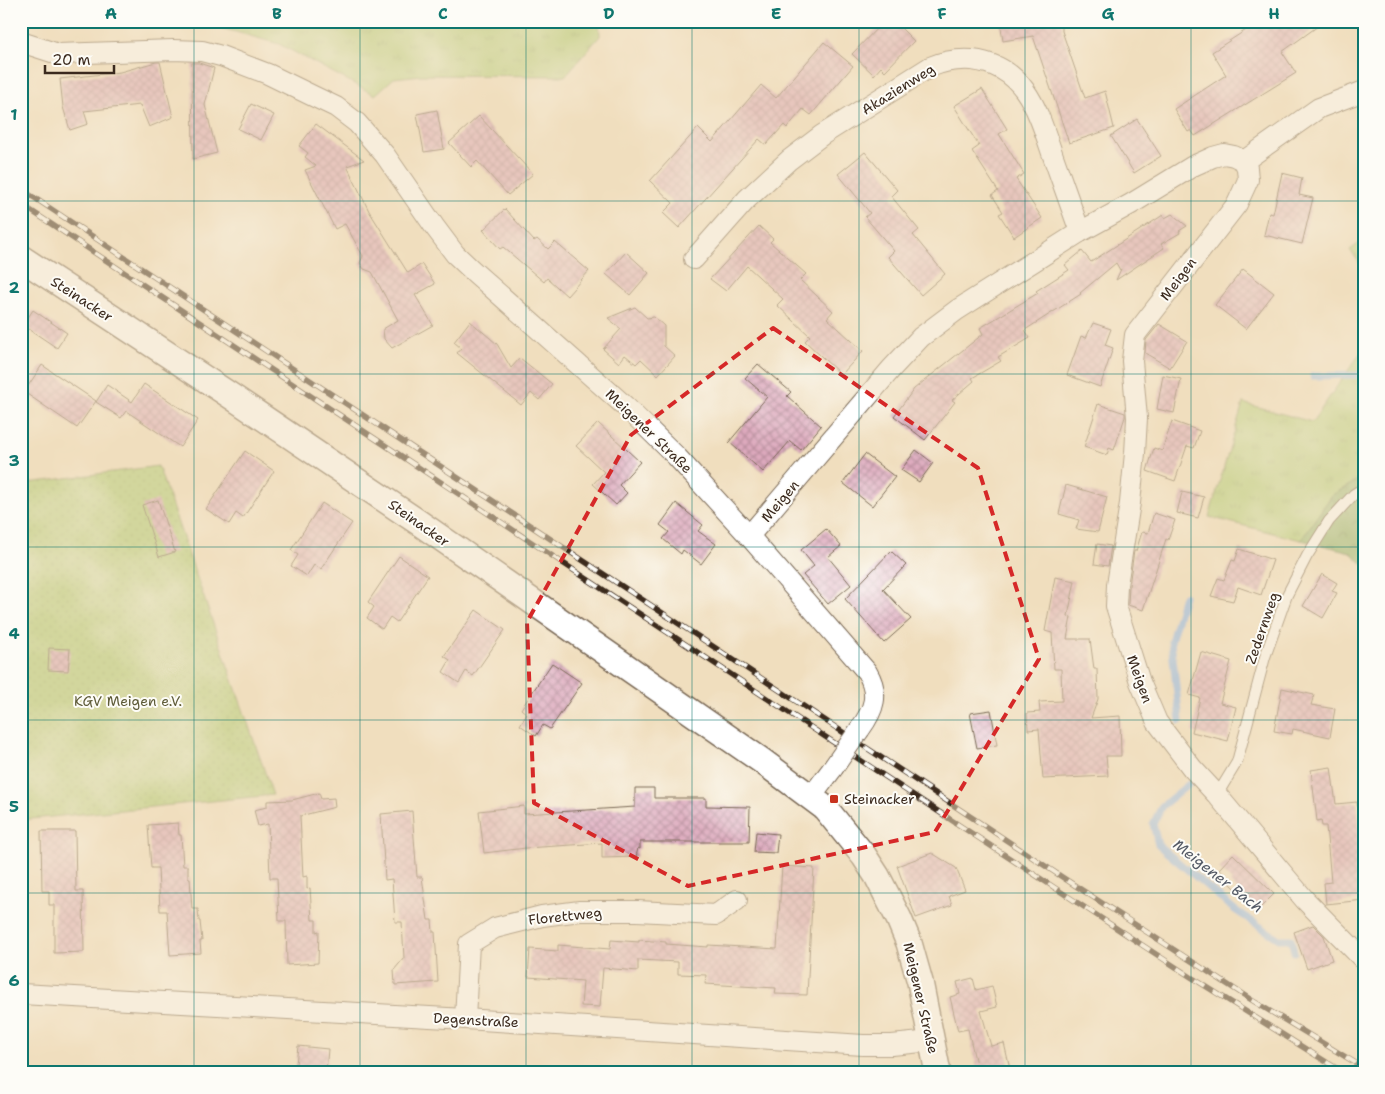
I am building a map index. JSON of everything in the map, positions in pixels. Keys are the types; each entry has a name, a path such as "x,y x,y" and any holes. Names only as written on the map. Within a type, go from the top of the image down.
{"street":[{"name":"Meigener Straße","path":"21,42 58,54 173,50 202,51 221,56 268,74 336,108 357,123 384,155 455,254 625,406 676,456 749,536 871,679 875,699 870,715 811,797 825,808 864,856 877,876 899,919 914,960 938,1073"},
{"name":"Akazienweg","path":"694,259 747,199 789,160 822,135 930,67 938,63 957,60 979,61 992,65 1013,78 1028,94 1039,114 1080,232"},
{"path":"1244,161 1319,108 1364,91"},
{"name":"Meigen","path":"749,536 892,368 921,337 940,322 970,300 1080,232 1139,200 1193,166 1213,156 1224,154 1244,161 1248,180 1237,204 1135,335 1132,361 1137,418 1135,453 1130,504 1117,585 1116,606 1140,682 1157,722 1192,768 1305,900 1364,960"},
{"name":"Steinacker","path":"21,258 410,516 811,797"},
{"name":"Florettweg","path":"465,1019 469,944 494,928 542,916 580,911 637,911 716,915 737,900"},
{"name":"Degenstraße","path":"21,994 465,1019 862,1045 892,1046 931,1041"}],"lane":[{"name":"Zedernweg","path":"1217,795 1237,762 1265,657 1287,595 1328,521 1354,494 1364,488"}],"highlighted area":[{"path":"773,328 978,468 1039,659 935,832 688,886 534,803 527,622 631,435"}],"green space":[{"path":"196,21 599,21 600,36 565,76 421,75 394,78 375,95 279,44"},
{"path":"1364,240 1364,269 1350,250"},
{"path":"1364,348 1364,477 1332,495 1301,540 1209,517 1243,403 1312,422"},
{"name":"KGV Meigen e.V.","path":"158,466 273,795 21,820 21,484"},
{"path":"1364,477 1364,565 1350,552 1301,540 1332,495"}],"building":[{"path":"884,21 894,21 914,41 885,71 881,67 874,75 852,54"},
{"path":"1000,21 1062,21 1062,31 1085,98 1105,91 1114,128 1069,143 1033,36 1003,41"},
{"path":"1260,21 1325,21 1282,52 1296,73 1195,136 1191,130 1188,132 1174,109 1226,75 1212,52"},
{"path":"824,42 853,66 811,115 803,109 787,128 784,125 766,145 759,139 679,228 663,213 673,203 650,181 698,128 712,142 761,85 776,98"},
{"path":"160,62 173,117 149,127 140,105 84,111 88,124 70,130 63,107 60,79 120,72"},
{"path":"192,63 199,63 214,68 205,105 217,153 193,159"},
{"path":"982,89 1007,129 999,134 1024,174 1016,179 1042,218 1014,237 999,214 1003,212 992,195 998,191 972,151 979,146 954,106"},
{"path":"251,104 274,115 261,140 238,129"},
{"path":"437,110 444,149 424,152 417,114"},
{"path":"479,116 533,174 508,195 477,161 471,167 449,143"},
{"path":"1137,119 1161,156 1134,173 1111,136"},
{"path":"316,124 364,160 347,166 369,211 408,273 422,264 435,284 415,295 433,325 392,348 384,339 383,329 398,320 372,272 364,269 360,263 363,256 345,224 335,229 305,170 316,166 305,157 308,153 299,146"},
{"path":"865,152 897,190 891,196 919,230 913,235 945,274 921,295 888,257 894,251 865,217 870,213 838,174"},
{"path":"1282,173 1302,178 1299,195 1313,198 1302,244 1264,235 1269,213 1273,214"},
{"path":"505,209 534,241 537,239 548,249 555,242 589,271 567,296 547,278 544,282 503,247 500,249 483,230"},
{"path":"1172,214 1187,226 1179,231 1180,233 1161,244 1164,248 1116,280 1121,269 1116,263 1081,294 1025,330 1030,338 998,357 1001,361 972,378 974,381 952,400 955,402 925,440 894,416 914,389 983,334 980,328 1038,293 1036,291 1069,270 1065,265 1082,251 1091,262 1163,215 1165,218"},
{"path":"759,226 773,239 770,242 806,274 800,280 833,311 827,318 863,351 841,375 805,341 810,336 777,305 783,299 747,266 726,291 710,279"},
{"path":"626,252 649,273 630,295 606,274"},
{"path":"1243,269 1274,293 1246,329 1215,305"},
{"path":"635,307 647,318 654,317 664,326 664,346 675,356 658,375 641,359 636,364 625,355 619,363 603,349 621,329 608,318"},
{"path":"33,310 67,333 57,348 23,325"},
{"path":"470,321 497,344 511,368 520,358 552,384 539,400 531,393 521,405 457,353 461,348 454,342"},
{"path":"1093,323 1111,329 1105,345 1113,348 1100,387 1067,375 1081,336 1086,338"},
{"path":"1159,324 1187,341 1170,368 1145,353 1146,340"},
{"path":"758,364 791,392 787,396 821,426 801,450 790,441 763,472 729,442 767,397 745,378"},
{"path":"42,365 96,401 77,428 24,392"},
{"path":"1163,375 1181,379 1174,413 1157,409"},
{"path":"144,384 198,420 180,447 126,411 121,418 96,402 107,385 132,402"},
{"path":"1098,404 1125,413 1114,450 1109,448 1107,455 1084,447"},
{"path":"1172,421 1200,431 1194,448 1187,446 1175,481 1147,471 1154,448 1162,451"},
{"path":"598,423 640,462 619,485 627,493 616,505 593,484 604,472 576,446"},
{"path":"916,450 933,463 919,482 901,470"},
{"path":"245,451 274,471 243,518 236,513 229,524 206,509"},
{"path":"865,454 895,477 872,506 843,483"},
{"path":"1066,485 1107,497 1098,532 1076,529 1079,520 1059,514"},
{"path":"1182,492 1204,497 1198,518 1177,513"},
{"path":"158,500 175,552 159,557 142,505"},
{"path":"322,503 352,523 321,569 314,565 307,576 291,566 298,555 291,550"},
{"path":"676,503 703,525 698,531 716,544 701,564 683,550 681,554 663,539 669,532 660,525"},
{"path":"1154,513 1175,520 1168,540 1166,539 1143,610 1128,605 1129,586 1134,551 1136,551 1142,532 1148,533"},
{"path":"826,529 841,546 828,557 851,585 828,604 803,575 814,566 801,550"},
{"path":"1097,544 1111,546 1108,566 1094,564"},
{"path":"1239,549 1273,560 1261,595 1238,587 1233,601 1211,596 1218,578 1224,580 1232,560 1235,561"},
{"path":"891,551 906,565 883,589 911,619 884,643 845,599"},
{"path":"399,556 428,576 397,622 390,617 382,629 367,618 374,607 368,602"},
{"path":"1322,574 1337,583 1332,591 1337,593 1323,618 1303,606"},
{"path":"1055,577 1075,581 1068,616 1071,617 1067,639 1090,639 1094,669 1097,669 1098,699 1091,718 1120,716 1121,756 1106,756 1108,776 1043,779 1039,729 1028,730 1027,713 1040,712 1039,702 1062,701 1061,669 1054,669 1052,633 1045,631"},
{"path":"476,610 505,630 473,676 466,671 459,683 443,672 450,660 444,656"},
{"path":"49,648 70,649 68,671 48,670"},
{"path":"1201,652 1231,661 1220,703 1236,707 1228,741 1192,732 1200,698 1189,695"},
{"path":"552,663 582,683 550,729 543,725 536,736 520,725 527,714 521,709"},
{"path":"1282,688 1314,695 1311,705 1335,709 1330,737 1293,729 1292,734 1274,731"},
{"path":"991,710 997,745 977,748 970,713"},
{"path":"1331,767 1336,804 1357,802 1360,829 1364,828 1364,900 1326,904 1324,883 1331,882 1326,826 1322,826 1321,820 1317,821 1311,770"},
{"path":"635,788 654,788 654,798 706,798 706,806 750,807 749,842 640,842 640,849 638,848 636,857 602,858 602,843 484,853 479,811 524,806 524,814 635,807"},
{"path":"319,793 321,799 334,798 335,807 300,816 303,877 307,876 307,889 310,888 312,920 316,920 316,932 319,931 318,963 287,965 286,921 279,921 277,878 270,878 268,824 258,826 254,810 267,807 267,801 292,800"},
{"path":"412,811 417,877 422,877 428,920 432,920 433,932 435,932 438,982 395,985 394,970 404,958 402,922 395,922 392,879 385,880 381,814"},
{"path":"178,823 179,835 181,835 183,866 188,866 192,909 198,909 202,941 200,941 201,953 170,955 167,911 160,911 158,868 151,868 148,825"},
{"path":"41,831 75,831 76,891 83,891 84,952 54,953 54,905 49,905 49,891 42,891"},
{"path":"756,832 778,834 776,853 754,852"},
{"path":"932,853 956,868 965,890 949,896 952,905 916,918 897,866"},
{"path":"1233,854 1274,894 1258,910 1230,883 1232,881 1219,869"},
{"path":"782,866 814,868 807,995 775,994 776,988 705,984 706,975 678,974 678,962 638,960 638,971 603,968 600,1007 581,1006 583,981 528,977 530,949 558,951 558,945 610,949 611,940 639,942 639,940 708,947 708,945 777,949"},
{"path":"1313,925 1324,936 1332,960 1307,969 1294,932"},
{"path":"973,978 976,990 992,986 997,1007 981,1011 991,1046 1004,1043 1011,1073 978,1073 968,1029 958,1031 950,997 960,994 957,982"},
{"path":"298,1046 328,1049 326,1072 295,1073"}],"waterway":[{"name":"Meigener Bach","path":"1313,376 1358,375 1364,370"},
{"name":"Meigener Bach","path":"1180,721 1171,641 1184,596"},
{"name":"Meigener Bach","path":"1189,784 1162,806 1153,824 1158,845 1235,910 1279,939 1291,939 1294,952"}],"railway":[{"path":"21,189 1062,877 1250,999 1364,1068"},
{"path":"21,204 904,789 1191,977 1344,1073"}],"place":[{"name":"Steinacker","path":"834,799"}]}
